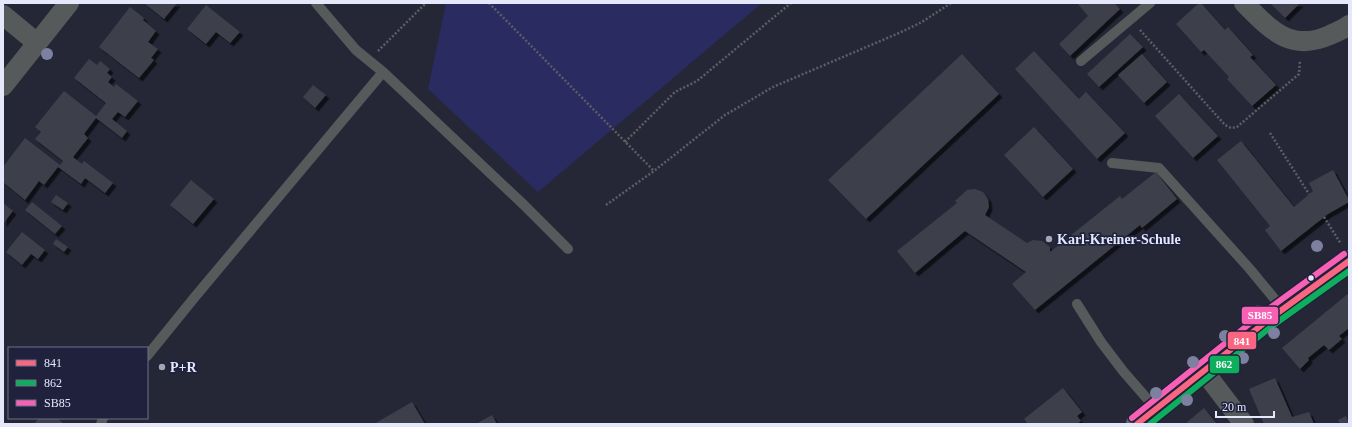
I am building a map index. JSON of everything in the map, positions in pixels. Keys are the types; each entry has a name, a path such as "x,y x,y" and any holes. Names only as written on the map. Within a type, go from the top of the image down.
{"main road":[{"path":"1137,424 1347,255"}],"street":[{"path":"3,86 69,3"},
{"path":"1244,3 1266,25 1280,36 1302,42 1322,38 1349,25"},
{"path":"3,15 37,43"},
{"path":"1203,370 1244,424"}],"lane":[{"path":"316,3 356,50 383,72 524,205 568,249"},
{"path":"1081,61 1150,3"},
{"path":"148,355 383,72"},
{"path":"1112,163 1159,168 1249,268 1282,308"},
{"path":"1077,304 1123,371 1156,409"}],"path":[{"path":"368,61 426,3"},
{"path":"490,3 654,171"},
{"path":"625,142 675,92 697,81 791,3"},
{"path":"606,205 654,171 725,115 773,87 922,22 951,3"},
{"path":"1130,19 1225,125 1231,128 1237,127 1299,74 1302,42"},
{"path":"1270,133 1310,194"},
{"path":"1324,217 1347,255"}],"shaded area":[{"path":"446,3 762,3 538,192 428,89"}],"building":[{"path":"144,3 177,3 164,19"},
{"path":"1077,3 1114,3 1120,9 1070,56 1059,44 1088,16"},
{"path":"1199,3 1201,3 1225,30 1228,27 1253,55 1250,57 1276,85 1252,106 1227,79 1229,77 1204,50 1201,52 1176,24"},
{"path":"1270,3 1300,3 1285,18"},
{"path":"206,5 240,32 230,43 216,32 206,44 187,29"},
{"path":"130,7 144,18 143,20 156,31 148,42 158,49 151,58 154,60 139,78 99,47"},
{"path":"1130,34 1143,47 1099,87 1087,74"},
{"path":"1034,51 1079,99 1086,92 1125,133 1097,159 1015,69"},
{"path":"962,54 999,94 866,219 828,180"},
{"path":"1142,54 1167,82 1144,103 1118,75"},
{"path":"89,59 97,65 100,61 110,69 107,73 112,77 108,82 114,87 116,84 138,101 125,117 118,112 112,119 127,131 122,138 96,118 84,134 88,138 73,157 82,164 84,161 113,183 105,193 85,178 81,184 58,167 44,185 39,181 25,200 3,182 3,167 25,138 60,165 63,161 35,139 41,132 35,127 64,91 96,116 106,103 74,78"},
{"path":"313,85 326,95 315,108 303,97"},
{"path":"1179,94 1218,136 1193,158 1155,116"},
{"path":"1034,127 1073,169 1043,197 1004,155"},
{"path":"1241,141 1294,207 1313,191 1309,183 1333,170 1349,202 1328,214 1281,251 1265,230 1270,226 1217,160"},
{"path":"1156,172 1177,199 1142,228 1140,225 1035,310 1012,284 1026,272 965,231 915,273 897,251 957,203 955,201 967,190 975,189 983,192 988,199 989,207 985,215 1027,243 1033,240 1042,241 1050,247 1050,252 1120,196 1122,199"},
{"path":"191,180 214,199 193,224 170,205"},
{"path":"56,195 68,203 63,210 51,202"},
{"path":"32,202 62,226 55,234 25,210"},
{"path":"3,203 13,211 3,224"},
{"path":"22,232 45,250 38,259 31,254 22,265 6,252"},
{"path":"56,239 68,247 64,252 53,244"},
{"path":"1349,293 1349,328 1339,336 1342,339 1329,350 1324,345 1308,358 1309,360 1300,369 1282,348"},
{"path":"1275,378 1292,417 1309,412 1314,424 1264,424 1249,389"},
{"path":"1063,388 1082,412 1077,416 1081,421 1077,424 1028,424 1024,419"},
{"path":"412,402 425,424 374,424"},
{"path":"1204,408 1217,424 1185,424"},
{"path":"492,415 497,424 476,424"},
{"path":"1346,416 1349,424 1340,424 1338,420"},
{"path":"38,419 58,419 64,424 34,424"}],"transit line":[{"name":"SB85","path":"1132,418 1263,313 1344,254"},
{"name":"841","path":"1137,424 1268,320 1349,261"},
{"name":"862","path":"1150,424 1272,326 1349,271"}],"place":[{"name":"Karl-Kreiner-Schule","path":"1049,239"},
{"name":"P+R","path":"162,367"}]}
